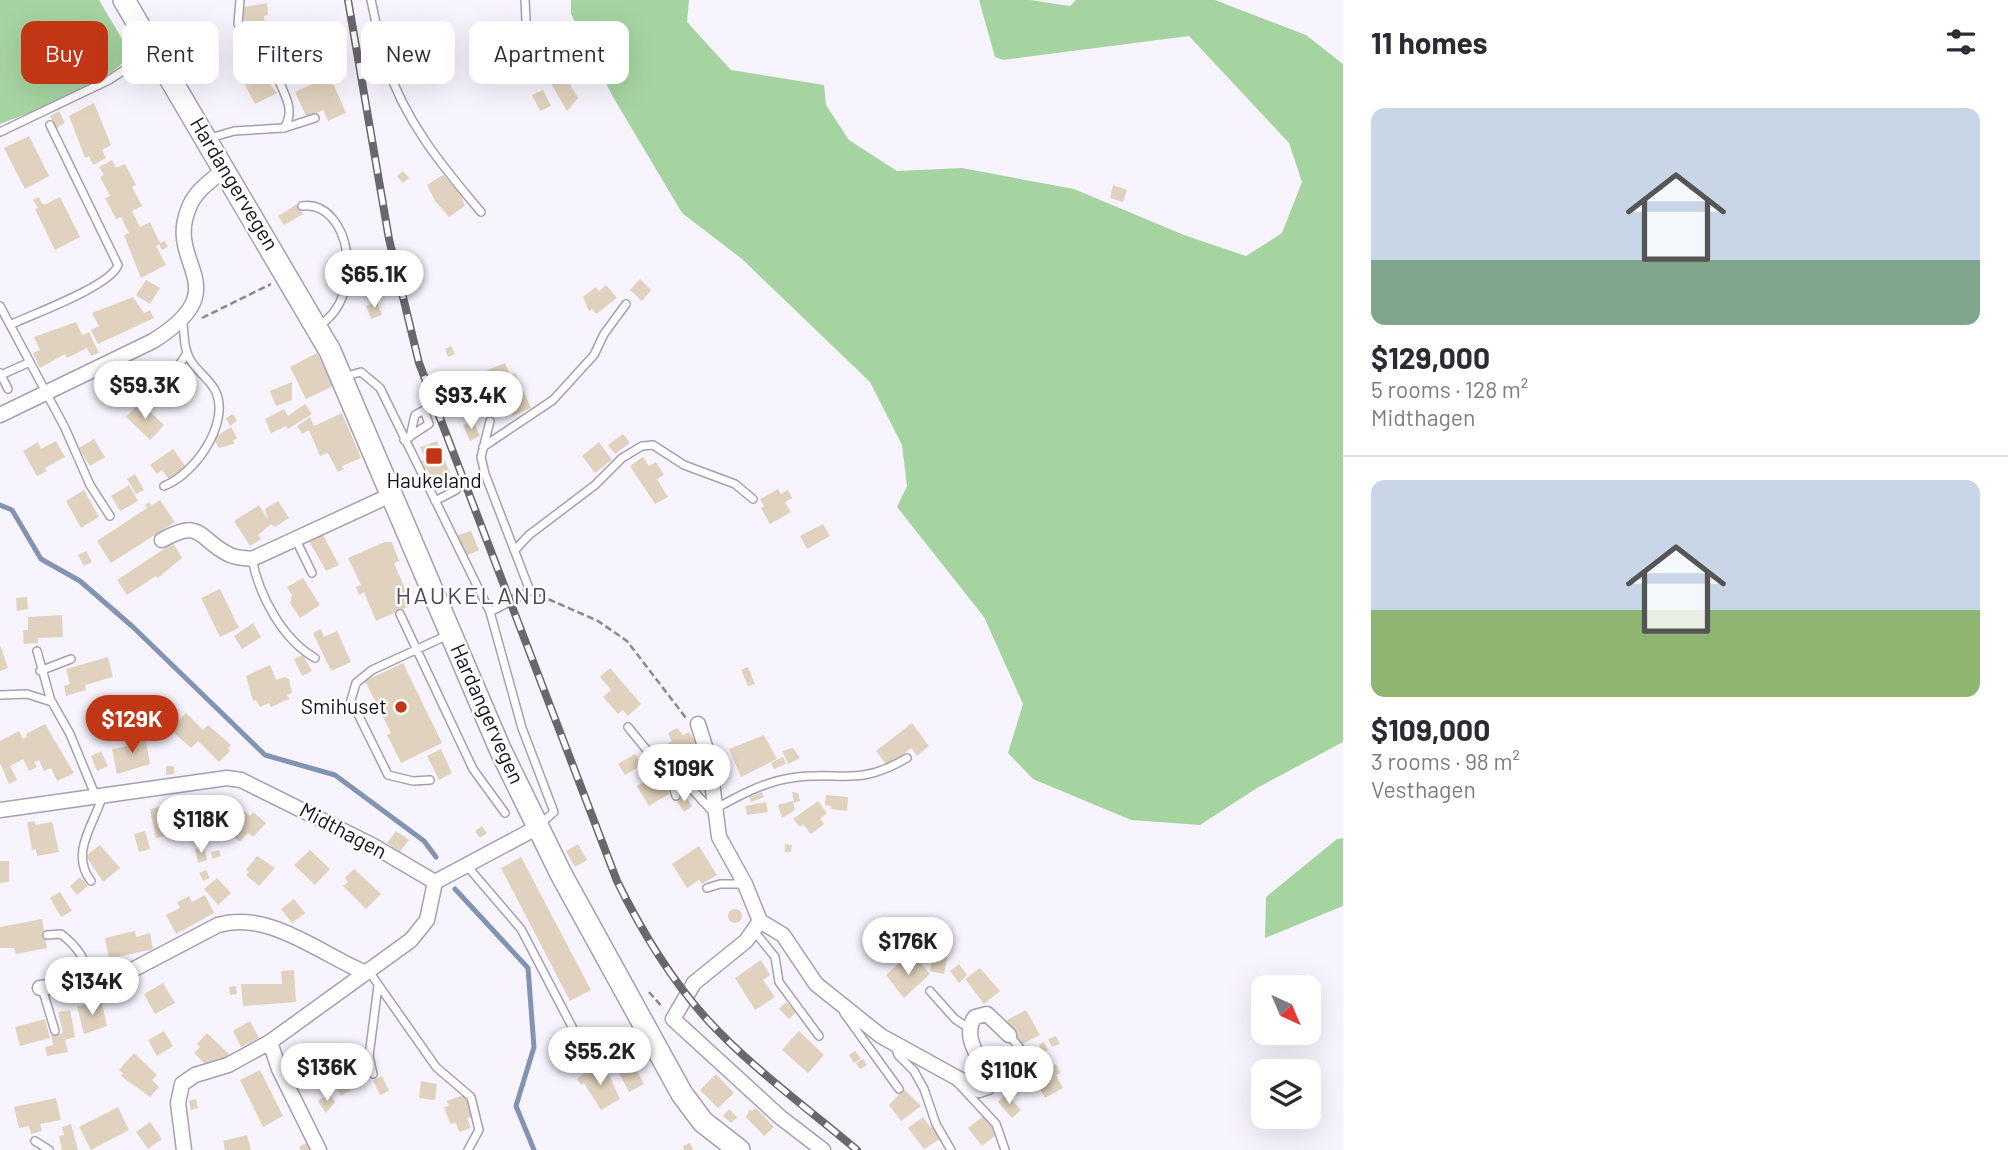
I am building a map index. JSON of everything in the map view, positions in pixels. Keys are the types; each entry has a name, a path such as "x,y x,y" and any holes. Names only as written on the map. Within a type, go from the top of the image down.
{"main road":[{"name":"Hardangervegen","path":"124,0 137,21"},
{"name":"Hardangervegen","path":"174,84 317,327 342,377 500,750 538,827 681,1094 703,1122 739,1150"}],"street":[{"path":"0,415 153,341 183,323 196,297 196,280 184,234 188,210 201,188 224,170"},
{"path":"163,540 178,531 192,529 202,532 230,555 252,559 393,494"},
{"path":"698,723 709,759 715,812 723,846 745,884 757,926"},
{"name":"Midthagen","path":"0,810 227,778 241,780 372,845 435,882"},
{"path":"184,1150 178,1103 183,1084 195,1075 228,1065 271,1042 421,930 432,906 435,882 538,827"},
{"path":"41,987 117,978 218,925 233,920 270,926 366,971"},
{"path":"757,926 783,936 810,978 895,1046 979,1090 988,1087 987,1073 979,1059 970,1029 975,1017 987,1014 1009,1035"},
{"path":"757,926 694,983 673,1019 780,1117 823,1150"},
{"path":"271,1042 283,1078 319,1150"}],"lane":[{"path":"238,21 240,0"},
{"path":"372,0 385,60 405,107 435,158 481,212"},
{"path":"525,0 526,21"},
{"path":"0,132 122,71"},
{"path":"280,84 290,112 290,120 284,128"},
{"path":"207,139 234,131 284,128 316,118"},
{"path":"12,324 101,283 116,271 118,265 50,125"},
{"path":"302,206 319,207 327,214 346,245 349,263 348,282 339,309 317,327"},
{"path":"483,447 553,400 594,355 604,334 626,304"},
{"path":"0,306 12,324 90,485 110,516"},
{"path":"164,486 196,462 214,429 219,412 216,391 187,353 183,323"},
{"path":"147,402 170,379 187,353"},
{"path":"8,389 1,373 30,362"},
{"path":"342,377 353,372 369,377 380,388 490,612 522,728 554,811 538,827"},
{"path":"489,421 481,457 485,474 530,591 490,612"},
{"path":"515,550 529,535 595,485 622,458 642,446 653,445 684,465 735,484 753,499"},
{"path":"435,501 456,490"},
{"path":"296,540 312,573"},
{"path":"252,559 264,597 297,646 315,657"},
{"path":"400,614 473,769 505,813"},
{"path":"430,780 413,781 388,775 351,700 356,683 372,670 452,633"},
{"path":"37,651 40,671 52,702 71,734 99,797 85,834 85,869 91,881"},
{"path":"40,671 71,659"},
{"path":"0,695 27,694 52,702"},
{"path":"628,727 650,754 687,783 715,812 746,793 790,778 866,776 906,758"},
{"path":"674,775 671,781 676,796"},
{"path":"467,866 521,929 580,1042"},
{"path":"707,888 720,884 745,884"},
{"path":"757,926 775,957 779,982 819,1036"},
{"path":"47,934 61,934 71,941 83,958 91,980"},
{"path":"366,971 436,1067 471,1097 479,1130 468,1150"},
{"path":"373,1074 369,1055 377,985"},
{"path":"41,987 55,1031"},
{"path":"930,991 954,1019 970,1029"},
{"path":"840,1004 877,1062 899,1088"},
{"path":"1009,1035 1035,1066"},
{"path":"895,1046 898,1055 914,1071 924,1089 936,1124 951,1150"},
{"path":"950,1074 996,1124 1005,1150"},
{"path":"35,1141 49,1150"}],"path":[{"path":"183,323 277,281"},
{"path":"530,591 578,611 627,641 680,714 698,723"}],"green space":[{"path":"0,0 99,0 122,39 122,63 108,75 108,21 21,21 21,84 93,84 53,104 0,124"},
{"path":"571,0 689,0 687,22 731,70 824,85 826,105 849,140 897,171 962,168 1074,189 1184,235 1246,256 1282,233 1302,182 1289,143 1189,36 1003,60 995,57 979,0 1030,0 1070,6 1076,0 1215,0 1306,35 1343,64 1343,742 1257,788 1200,825 1131,820 1033,779 1008,753 1023,704 984,617 897,507 907,486 902,445 870,382 742,259 682,213 606,84 629,84 629,21 575,21 571,14"},
{"path":"1343,838 1343,906 1265,938 1266,897 1337,839"}],"building":[{"path":"267,3 268,15 264,16 265,21 243,21 244,7"},
{"path":"245,84 270,84 277,93 255,104"},
{"path":"312,84 333,84 346,113 328,121 323,110 307,118 295,92"},
{"path":"551,84 570,84 578,98 567,111"},
{"path":"543,90 551,106 540,111 532,95"},
{"path":"94,103 111,145 102,150 106,158 93,165 89,156 85,158 69,116"},
{"path":"59,111 65,123 56,128 50,116"},
{"path":"29,136 49,176 25,189 4,148"},
{"path":"112,160 116,168 125,164 136,185 132,187 142,206 132,211 140,227 150,222 160,243 165,241 168,247 162,250 159,244 156,246 166,265 141,278 124,235 129,233 121,217 116,219 105,198 110,196 100,177 104,175 99,167"},
{"path":"403,171 409,178 403,183 397,176"},
{"path":"443,175 458,188 465,206 449,217 435,201 427,185"},
{"path":"1113,185 1127,190 1123,202 1110,198"},
{"path":"39,197 42,204 46,204 60,197 80,237 55,250 35,209 38,208 33,200"},
{"path":"297,204 303,214 284,225 278,216"},
{"path":"640,279 651,290 642,301 630,290"},
{"path":"146,280 160,288 150,304 136,295"},
{"path":"606,285 617,298 596,314 592,309 589,311 583,297 596,287 599,291"},
{"path":"133,297 144,313 150,310 154,318 98,344 91,330 99,326 92,313"},
{"path":"377,302 382,315 371,319 366,306"},
{"path":"76,322 82,335 89,332 99,353 91,356 87,348 67,358 65,354 40,368 33,353 40,350 34,337"},
{"path":"451,346 455,354 448,357 445,349"},
{"path":"317,353 333,386 306,399 290,367"},
{"path":"505,363 510,375 515,373 531,408 513,416 508,403 500,407 496,398 485,402 478,386 489,382 485,371"},
{"path":"117,370 134,382 123,397 106,386"},
{"path":"292,382 292,400 276,406 270,391"},
{"path":"140,402 164,425 150,440 126,417"},
{"path":"305,404 312,414 288,429 286,426 271,433 265,419 284,409 288,416"},
{"path":"342,413 361,458 342,466 344,469 338,472 328,453 320,456 309,430 302,434 297,426 310,417 314,426"},
{"path":"233,414 237,421 230,426 226,418"},
{"path":"473,421 480,436 470,441 463,425"},
{"path":"231,427 237,438 233,441 234,444 219,448 213,438"},
{"path":"623,434 630,443 615,454 608,445"},
{"path":"94,439 105,457 90,466 79,448"},
{"path":"56,441 65,457 45,468 47,471 37,476 23,451 38,442 41,449"},
{"path":"437,441 450,473 433,480 422,461 426,460 420,447"},
{"path":"599,442 612,460 595,473 582,456"},
{"path":"173,449 188,470 171,482 162,470 157,474 150,465"},
{"path":"643,457 649,466 656,462 664,475 657,479 668,497 655,504 630,466"},
{"path":"135,474 144,490 136,494 127,479"},
{"path":"129,485 138,501 120,511 111,496"},
{"path":"778,489 781,494 788,490 792,498 785,502 791,512 770,524 761,508 764,506 760,499"},
{"path":"84,490 99,517 81,528 66,501"},
{"path":"160,500 175,522 111,563 97,541 147,508 145,505 149,502 151,506"},
{"path":"278,501 289,518 275,527 271,524 258,535 261,539 250,546 234,521 259,505 268,520 265,509"},
{"path":"823,524 830,536 807,549 800,536"},
{"path":"471,531 479,550 466,556 458,535"},
{"path":"323,535 339,565 326,571 309,541"},
{"path":"385,542 392,542 399,561 394,563 412,605 376,621 364,592 359,595 356,587 361,585 348,558"},
{"path":"173,543 182,558 158,578 156,576 127,595 117,580"},
{"path":"86,551 92,562 84,566 78,555"},
{"path":"303,578 320,605 300,618 290,603 292,595 287,587"},
{"path":"220,589 239,628 220,637 201,598"},
{"path":"27,597 28,609 17,611 16,598"},
{"path":"62,615 63,637 38,638 38,643 24,644 23,630 28,630 28,617"},
{"path":"253,623 261,637 242,649 234,636"},
{"path":"321,629 324,637 337,631 351,662 331,671 313,633"},
{"path":"0,645 8,668 0,671"},
{"path":"303,655 312,671 302,676 294,659"},
{"path":"108,657 113,677 85,685 86,690 66,696 64,686 70,684 66,669"},
{"name":"Smihuset","path":"403,663 442,743 401,763 387,735 391,733 365,681"},
{"path":"270,665 276,680 285,677 289,679 292,693 287,695 289,699 271,707 269,703 260,707 256,700 253,701 246,676"},
{"path":"748,667 755,684 748,686 741,670"},
{"path":"610,668 641,704 628,716 623,710 618,714 603,697 611,690 600,677"},
{"path":"186,713 203,730 208,725 231,745 228,748 230,751 219,762 198,741 191,748 166,726 174,717 178,721"},
{"path":"912,723 929,746 917,756 911,748 888,767 876,751"},
{"path":"45,724 74,773 57,781 51,768 44,771 39,760 34,762 37,767 29,771 23,759 10,766 17,780 9,784 0,763 0,741 19,731 23,739 27,737 26,734"},
{"path":"677,728 683,735 689,732 697,744 690,748 696,759 674,767 668,757 673,754 667,744 672,741 668,733"},
{"path":"764,735 777,759 741,777 729,749"},
{"path":"145,736 150,764 117,774 112,749 128,746 127,740"},
{"path":"793,748 800,758 788,764 782,751"},
{"path":"441,749 452,773 439,780 427,756"},
{"path":"101,751 108,766 97,771 91,756"},
{"path":"635,754 642,765 625,775 618,764"},
{"path":"783,757 786,764 774,769 771,763"},
{"path":"166,766 174,766 174,774 166,775"},
{"path":"661,772 669,794 649,806 637,786"},
{"path":"762,792 764,797 751,802 749,797"},
{"path":"792,792 798,793 800,801 794,803"},
{"path":"685,795 692,806 684,812 677,801"},
{"path":"826,795 848,797 847,811 831,809 831,806 825,805"},
{"path":"190,801 193,819 185,821 184,832 156,838 150,809"},
{"path":"233,801 250,816 253,812 266,823 253,837 248,833 240,841 217,828 221,824 216,820"},
{"path":"793,801 795,810 782,818 778,805"},
{"path":"818,801 827,813 820,819 824,824 811,834 803,824 800,827 793,819"},
{"path":"766,802 768,812 747,815 745,806"},
{"path":"204,820 201,833 196,836 188,833 186,824"},
{"path":"35,821 35,825 52,822 59,852 37,856 36,849 32,850 27,822"},
{"path":"482,826 487,833 480,838 475,831"},
{"path":"145,831 150,849 139,852 134,834"},
{"path":"396,831 409,840 400,852 387,843"},
{"path":"578,844 587,860 575,867 566,851"},
{"path":"785,844 792,845 791,852 785,852"},
{"path":"100,845 120,868 103,882 86,856"},
{"path":"699,846 717,875 702,884 699,880 687,888 672,864"},
{"path":"204,847 207,860 198,863 195,849"},
{"path":"219,850 221,856 212,859 211,852"},
{"path":"310,850 330,869 315,885 294,865"},
{"path":"257,856 275,868 259,886 246,875 249,872 246,870"},
{"path":"521,857 591,990 570,1001 501,868"},
{"path":"0,861 9,861 9,882 0,883"},
{"path":"354,869 381,894 366,909 343,886 348,882 345,878"},
{"path":"206,870 210,878 203,881 199,873"},
{"path":"80,877 88,886 77,895 70,886"},
{"path":"217,878 231,893 218,905 204,889"},
{"path":"60,892 72,911 61,917 50,898"},
{"path":"205,895 214,913 176,934 166,915 180,908 177,902 189,896 192,902"},
{"path":"294,899 305,913 292,923 281,909"},
{"path":"735,909 740,911 740,921 735,923 730,921 728,916 730,911"},
{"path":"42,919 47,948 16,954 14,948 0,948 0,927"},
{"path":"135,931 136,937 150,933 153,949 109,959 105,938"},
{"path":"933,951 948,953 944,974 930,971"},
{"path":"916,958 930,974 904,998 886,975 900,962 905,967"},
{"path":"761,960 770,975 763,980 775,997 755,1010 735,978"},
{"path":"959,964 967,975 959,983 950,971"},
{"path":"980,968 1000,991 984,1004 965,979"},
{"path":"294,970 296,1002 243,1006 241,984 282,984 281,971"},
{"path":"163,983 175,1003 155,1014 144,994"},
{"path":"236,986 237,994 230,995 229,987"},
{"path":"786,1002 796,1012 789,1019 779,1009"},
{"path":"102,1003 107,1026 84,1034 77,1006"},
{"path":"70,1010 75,1037 65,1040 68,1052 47,1056 45,1047 53,1045 51,1035 63,1033 58,1012"},
{"path":"1026,1010 1040,1035 1020,1045 1007,1020"},
{"path":"45,1019 50,1038 20,1046 15,1027"},
{"path":"250,1021 259,1038 241,1047 233,1031"},
{"path":"164,1031 173,1046 157,1056 148,1040"},
{"path":"799,1031 824,1055 808,1073 782,1050"},
{"path":"207,1033 229,1054 219,1065 214,1060 208,1067 194,1053 200,1047 197,1044"},
{"path":"1056,1036 1060,1044 1052,1047 1048,1039"},
{"path":"1044,1042 1048,1050 1043,1053 1039,1045"},
{"path":"622,1044 644,1084 629,1092 608,1052"},
{"path":"855,1051 861,1059 854,1063 849,1055"},
{"path":"134,1053 157,1075 152,1080 159,1087 150,1097 121,1076 123,1073 119,1070"},
{"path":"353,1058 364,1074 352,1082 355,1087 341,1096 328,1074"},
{"path":"863,1059 867,1065 860,1069 856,1063"},
{"path":"598,1063 606,1077 609,1075 620,1099 601,1110 584,1083 581,1085 577,1079"},
{"path":"1056,1064 1060,1073 1056,1075 1063,1088 1045,1098 1033,1076"},
{"path":"260,1070 283,1116 263,1127 240,1080"},
{"path":"716,1074 734,1093 718,1108 700,1090"},
{"path":"382,1076 389,1091 380,1095 373,1080"},
{"path":"421,1081 437,1084 435,1100 419,1098"},
{"path":"904,1089 921,1106 901,1121 889,1105"},
{"path":"329,1094 335,1102 326,1113 318,1101"},
{"path":"466,1094 475,1116 467,1118 471,1128 459,1132 456,1123 450,1124 444,1107 449,1106 447,1101"},
{"path":"1006,1094 1021,1110 1012,1118 998,1102"},
{"path":"56,1098 61,1120 40,1124 42,1131 31,1134 29,1126 19,1128 14,1107"},
{"path":"196,1099 198,1108 191,1110 189,1101"},
{"path":"118,1107 129,1130 91,1150 79,1127"},
{"path":"756,1108 774,1127 764,1136 746,1117 750,1109 752,1111"},
{"path":"729,1109 737,1117 731,1123 723,1116"},
{"path":"985,1115 996,1135 982,1146 968,1128"},
{"path":"923,1117 931,1128 934,1126 940,1139 924,1149 908,1128"},
{"path":"150,1122 162,1139 148,1149 136,1132"},
{"path":"71,1124 78,1150 62,1150 59,1136 64,1135 62,1127"},
{"path":"247,1135 251,1150 225,1150 223,1141"},
{"path":"309,1141 314,1150 301,1150 299,1147"},
{"path":"690,1143 693,1150 684,1150 683,1146"}],"waterway":[{"path":"0,505 12,510 41,559 80,581 133,627 265,755 335,775 424,841 436,857"},
{"path":"455,889 528,968 534,1047 516,1106 534,1150"}],"railway":[{"path":"348,0 389,239 419,363 617,881 656,951 704,1016 759,1069 857,1150"}],"place":[{"name":"Haukeland","path":"434,456"},
{"name":"Smihuset","path":"401,707"}],"district":[{"name":"HAUKELAND","path":"472,596"}]}
